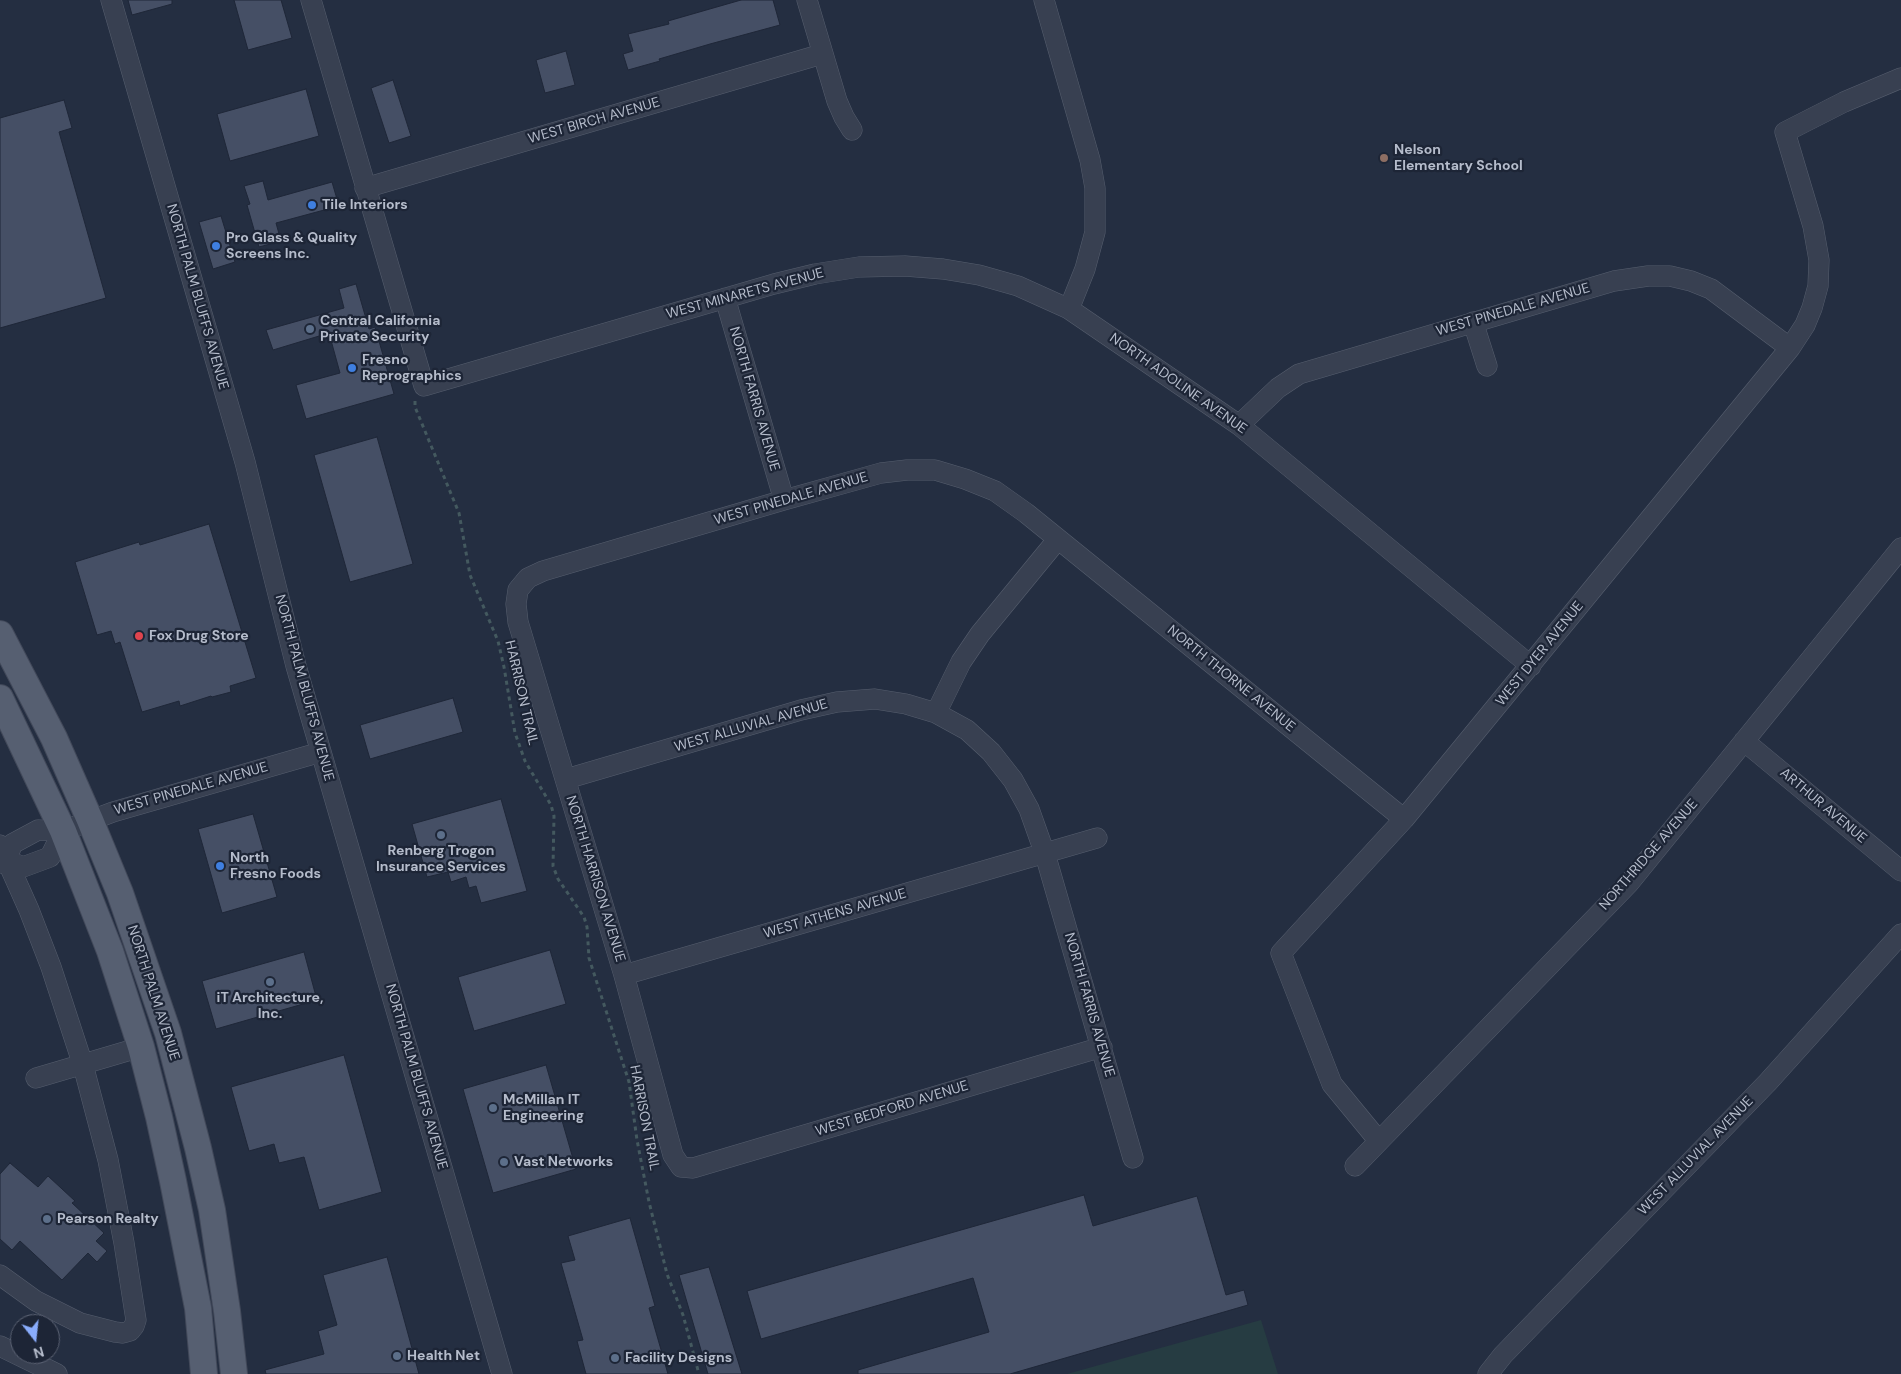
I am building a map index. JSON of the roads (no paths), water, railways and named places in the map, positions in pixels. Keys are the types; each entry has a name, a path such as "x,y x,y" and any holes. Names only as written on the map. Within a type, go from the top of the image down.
{"main road":[{"name":"NORTH PALM AVENUE","path":"0,634 54,738 90,820 120,893 168,1033 212,1210 234,1374"},
{"name":"NORTH PALM AVENUE","path":"0,698 63,831 110,951 141,1048 159,1117 198,1308 204,1374"},
{"path":"173,1181 200,1249 215,1340 218,1374"}],"street":[{"name":"NORTH PALM BLUFFS AVENUE","path":"112,0 245,462 296,666 502,1374"},
{"path":"310,0 365,188"},
{"path":"807,0 840,109 852,130"},
{"path":"1044,0 1090,160 1095,188 1095,232 1085,269 1069,309"},
{"name":"WEST BIRCH AVENUE","path":"365,188 822,54"},
{"name":"WEST DYER AVENUE","path":"1378,1140 1332,1084 1281,953 1404,819 1790,348 1805,325 1812,308 1818,286 1819,260 1814,226 1785,132 1844,102 1901,78"},
{"name":"WEST MINARETS AVENUE","path":"365,188 419,392 724,298 815,274 859,267 905,266 943,269 979,275 1018,286 1069,309"},
{"name":"WEST PINEDALE AVENUE","path":"1239,425 1278,388 1299,374 1614,281 1648,276 1670,276 1691,281 1711,289 1790,348"},
{"name":"NORTH FARRIS AVENUE","path":"724,298 784,500"},
{"name":"NORTH ADOLINE AVENUE","path":"1069,309 1239,425 1531,666"},
{"path":"1473,322 1487,366"},
{"name":"WEST PINEDALE AVENUE","path":"518,590 528,578 543,571 881,473 907,470 935,470 995,491 1058,539"},
{"path":"936,713 961,662 980,634 1058,539"},
{"name":"NORTH THORNE AVENUE","path":"1058,539 1404,819"},
{"name":"NORTHRIDGE AVENUE","path":"1355,1166 1378,1140 1629,883 1901,548"},
{"name":"NORTH HARRISON AVENUE","path":"518,590 516,604 518,622 624,975 673,1155 681,1167"},
{"name":"WEST ALLUVIAL AVENUE","path":"566,779 802,710 836,702 875,700 906,704 936,713"},
{"name":"NORTH FARRIS AVENUE","path":"936,713 966,730 991,752 1008,773 1029,809 1045,854 1133,1158"},
{"name":"ARTHUR AVENUE","path":"1744,741 1901,872"},
{"name":"WEST PINEDALE AVENUE","path":"63,831 113,812 321,752"},
{"path":"38,830 63,831 50,857 23,867 2,856 12,844 38,830"},
{"path":"1045,854 1097,838"},
{"name":"WEST ATHENS AVENUE","path":"624,975 1045,854"},
{"path":"0,1275 36,1300 80,1323 123,1333 130,1331 134,1326 136,1320 124,1243 108,1160 83,1065 52,967 2,856"},
{"name":"WEST ALLUVIAL AVENUE","path":"1488,1374 1503,1355 1768,1082 1901,934"},
{"name":"WEST BEDFORD AVENUE","path":"681,1167 693,1168 1102,1047"},
{"path":"36,1078 141,1048"},
{"path":"0,1346 57,1374"}],"place":[{"name":"Nelson Elementary School","path":"1384,158"},
{"name":"Tile Interiors","path":"312,205"},
{"name":"Pro Glass & Quality Screens Inc.","path":"216,246"},
{"name":"Central California Private Security","path":"310,329"},
{"name":"Fresno Reprographics","path":"352,368"},
{"name":"Fox Drug Store","path":"139,636"},
{"name":"Renberg Trogon Insurance Services","path":"441,835"},
{"name":"North Fresno Foods","path":"220,866"},
{"name":"iT Architecture, Inc.","path":"270,982"},
{"name":"McMillan IT Engineering","path":"493,1108"},
{"name":"Vast Networks","path":"504,1162"},
{"name":"Pearson Realty","path":"47,1219"},
{"name":"Health Net","path":"397,1356"},
{"name":"Facility Designs","path":"615,1358"}]}
